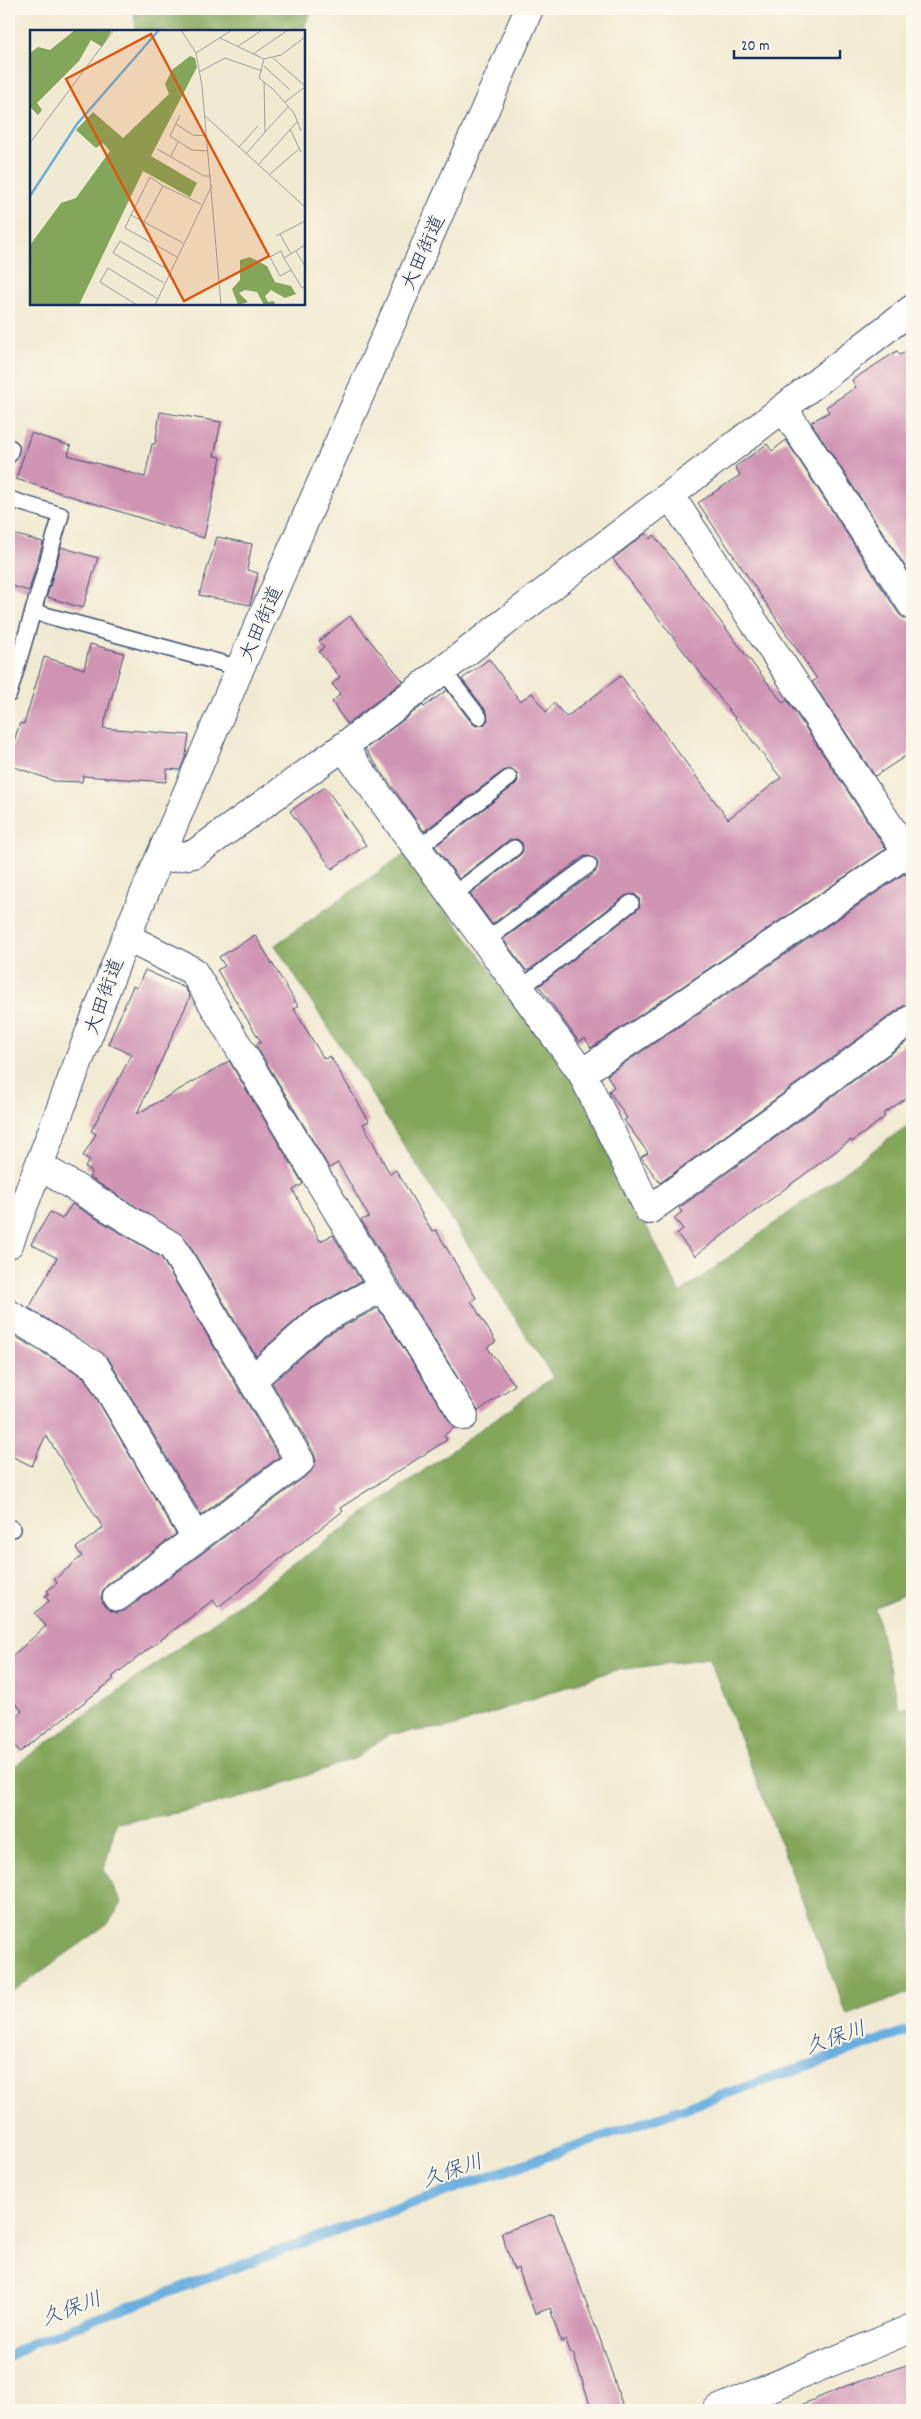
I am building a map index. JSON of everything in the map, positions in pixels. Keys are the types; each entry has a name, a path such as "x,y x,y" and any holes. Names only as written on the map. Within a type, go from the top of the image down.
{"street":[{"name":"大田街道","path":"9,1244 126,936 240,668 529,9"},
{"path":"159,860 194,854 343,747 784,409 910,315"},
{"path":"784,409 912,605"},
{"path":"582,1072 910,856 671,497"},
{"path":"343,747 582,1072 649,1210 912,1019"},
{"path":"126,936 192,971 383,1287 464,1416"},
{"path":"40,1166 172,1246 300,1461 117,1597"},
{"path":"252,1380 316,1323 383,1287"},
{"path":"9,1314 95,1366 196,1538"},
{"path":"717,2410 912,2328"}],"lane":[{"path":"9,499 61,515 9,694"},
{"path":"34,612 240,668"},
{"path":"442,670 479,717"},
{"path":"418,848 509,778"},
{"path":"452,896 514,848"},
{"path":"485,942 589,865"},
{"path":"520,989 631,903"}],"green space":[{"path":"134,9 312,9 303,30 136,30"},
{"path":"404,854 573,1079 680,1293 912,1122 912,1591 875,1608 899,1709 912,1707 912,1992 847,2015 709,1658 612,1671 452,1727 389,1734 356,1758 252,1795 177,1813 116,1823 104,1870 122,1903 107,1925 9,1994 9,1770 553,1377 275,945"}],"building":[{"path":"912,348 912,577 811,422 829,412 826,407 856,387 852,380 897,351 900,355"},
{"path":"160,412 221,422 214,456 221,457 204,538 16,479 31,433 71,446 68,455 145,477 152,444 155,444"},
{"path":"786,440 899,614 905,619 912,621 912,752 875,776 812,682 817,679 698,503 740,475 735,467 767,444 772,451"},
{"path":"9,533 43,542 29,591 9,585"},
{"path":"646,533 650,539 654,535 783,703 787,700 886,849 591,1048 585,1038 579,1042 539,986 637,910 640,906 639,898 634,894 625,896 529,970 526,970 503,939 595,873 598,864 596,859 588,856 583,857 492,924 470,894 520,855 523,851 522,843 517,839 509,840 459,879 435,846 515,785 518,781 517,773 512,769 503,771 424,831 365,749 423,705 424,707 447,690 472,723 476,726 484,725 488,720 487,712 462,679 489,659 520,701 532,693 546,712 554,703 566,717 621,676 728,819 781,778 613,559"},
{"path":"217,537 252,544 247,570 258,573 250,605 199,595"},
{"path":"61,547 98,558 83,608 47,597"},
{"path":"350,616 403,681 347,724 332,702 340,694 332,684 340,677 319,652 324,647 319,641"},
{"path":"90,644 124,653 103,728 189,735 186,755 180,770 167,769 166,782 83,776 82,782 54,781 9,765 9,756 20,723 24,724 44,657 84,669"},
{"path":"325,787 366,845 332,869 290,811"},
{"path":"904,874 912,876 912,1004 903,1006 660,1183 641,1157 648,1153 624,1120 627,1118 609,1091 614,1087 607,1075"},
{"path":"255,935 298,1006 294,1009 324,1059 330,1056 369,1121 363,1124 390,1174 396,1170 432,1231 436,1230 476,1298 471,1301 496,1342 487,1347 515,1385 478,1411 361,1220 369,1217 338,1163 329,1168 256,1045 261,1042 217,970 225,966 219,957"},
{"path":"145,970 185,988 190,997 137,1114 229,1061 303,1184 293,1190 320,1241 333,1235 361,1281 306,1311 256,1356 185,1238 89,1177 92,1171 85,1167 90,1160 83,1156 96,1134 91,1131 132,1054 108,1044 133,986 137,988"},
{"path":"912,1038 912,1094 883,1114 885,1117 852,1142 851,1140 695,1256 677,1234 683,1229 674,1218 682,1212 679,1208"},
{"path":"72,1204 161,1257 279,1457 201,1515 108,1358 29,1308 57,1258 31,1244 50,1212 62,1219"},
{"path":"378,1308 454,1428 444,1435 447,1440 340,1508 343,1511 218,1607 213,1600 112,1677 114,1679 20,1752 9,1737 9,1721 22,1711 9,1696 9,1659 46,1626 35,1613 49,1601 45,1596 49,1593 47,1591 57,1583 55,1579 82,1556 76,1548 103,1528 46,1435 32,1466 9,1455 9,1342 13,1335 84,1377 176,1534 108,1584 103,1590 101,1598 104,1606 110,1611 118,1613 126,1610 310,1473 316,1461 314,1453 272,1383 325,1336"},
{"path":"553,2214 605,2352 624,2410 592,2410 573,2353 571,2354 566,2340 561,2342 550,2308 535,2314 518,2268 514,2270 501,2233"},
{"path":"912,2363 912,2410 795,2410 794,2408 846,2386"}],"waterway":[{"name":"久保川","path":"9,2356 34,2342 358,2222 912,2029"}]}
